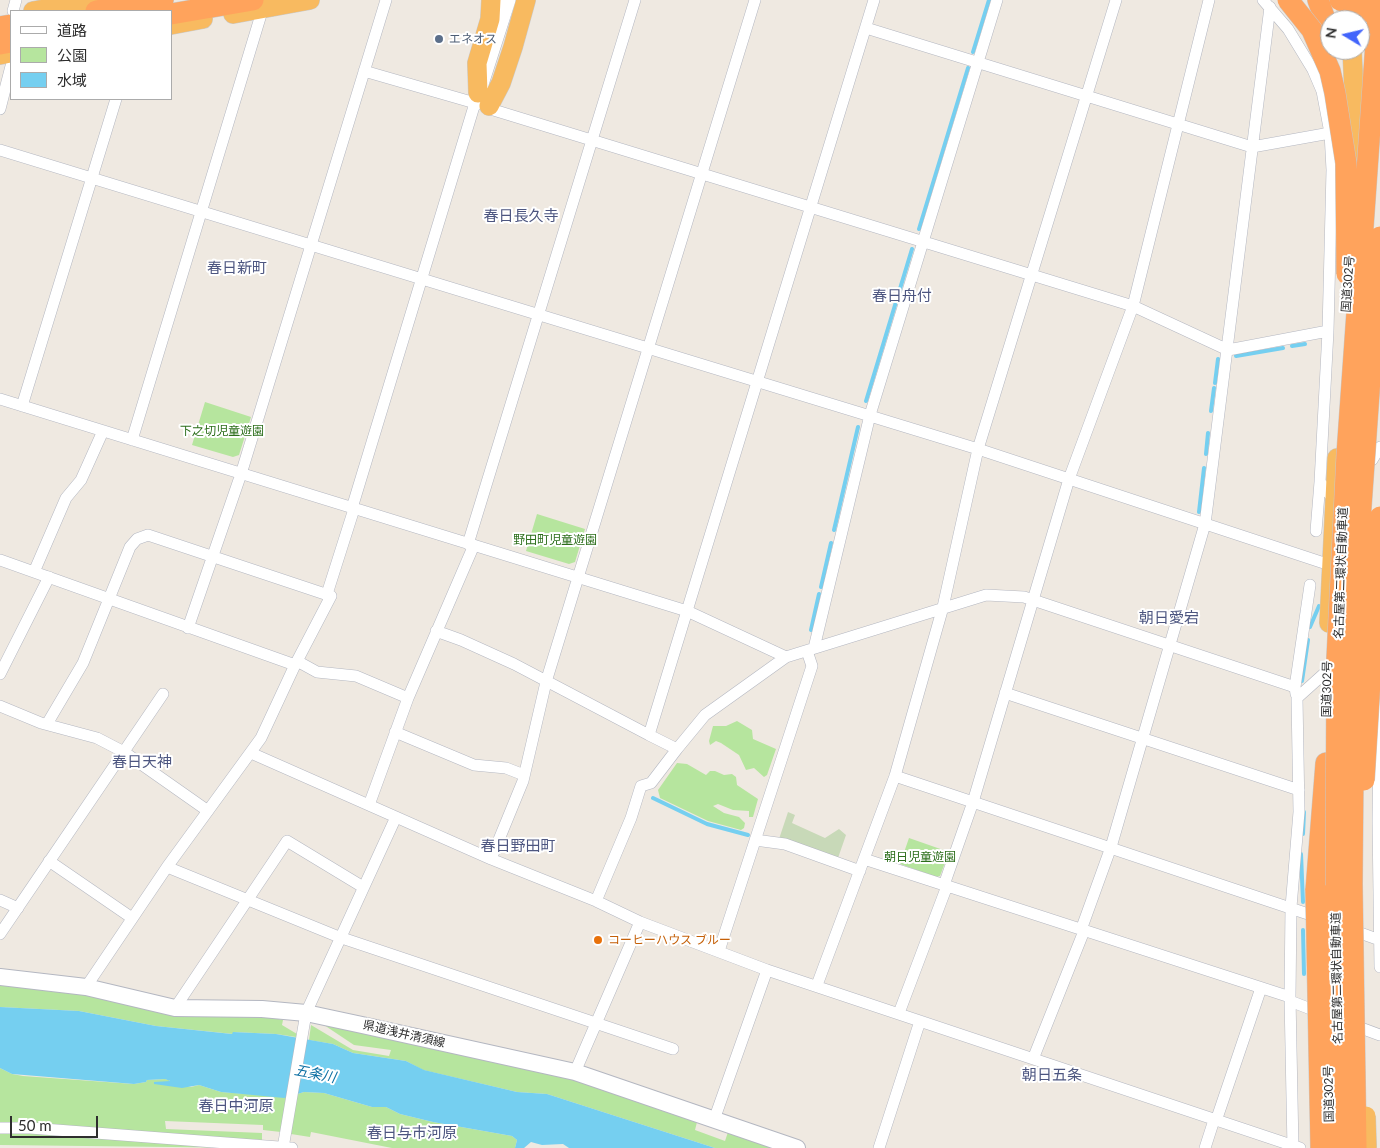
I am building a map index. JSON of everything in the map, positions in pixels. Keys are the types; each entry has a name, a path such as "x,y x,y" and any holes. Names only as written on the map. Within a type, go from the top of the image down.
{"highway":[{"path":"39,10 99,0"},
{"path":"102,10 163,0"},
{"path":"172,14 310,0"},
{"path":"480,105 477,62 490,19 490,0"},
{"path":"480,105 510,56 526,0"},
{"path":"1340,0 1380,16"},
{"name":"名古屋第二環状自動車道","path":"1340,1148 1336,769 1338,649 1366,454 1379,0"},
{"path":"1273,2 1312,30 1330,71 1340,116 1346,163"},
{"path":"172,25 258,4"},
{"path":"1337,60 1344,107 1346,163 1374,569 1364,638 1361,888 1367,1148"},
{"name":"国道302号","path":"1326,763 1330,565 1354,199 1355,116 1352,60"},
{"name":"名古屋第二環状自動車道","path":"1356,1148 1352,884 1354,679 1358,549 1380,237"},
{"path":"1366,454 1380,328"},
{"path":"1366,454 1380,352"},
{"path":"1354,1022 1358,854 1368,748 1380,517"},
{"path":"1321,1148 1321,889 1326,763"},
{"name":"国道302号","path":"1321,889 1330,1148"}],"main road":[{"name":"県道浅井清須線","path":"0,977 86,987 175,1008 262,1009 575,1072 798,1148"}],"street":[{"path":"188,628 241,474 386,0"},
{"path":"327,594 421,278 480,105 508,0"},
{"path":"369,805 408,698 471,544 538,314 635,0"},
{"path":"491,859 524,775 546,682 755,0"},
{"path":"649,735 874,0"},
{"path":"719,951 812,666 810,649 870,415 997,0"},
{"path":"817,985 895,776 943,607 978,449 1116,0"},
{"path":"899,1014 946,886 973,802 1069,479 1133,306 1209,0"},
{"path":"1273,2 1302,50 1322,91 1330,133 1332,170 1328,331 1316,531"},
{"path":"1033,1059 1111,847 1205,524 1252,147 1273,2"},
{"path":"132,440 202,212 258,4"},
{"path":"866,28 1252,147 1330,133"},
{"path":"0,109 10,70"},
{"path":"364,71 1133,306 1228,350 1328,331"},
{"path":"1322,91 1355,116"},
{"path":"22,406 116,100"},
{"path":"0,150 870,415 1330,565 1374,569"},
{"path":"0,399 687,611 786,657"},
{"path":"34,572 66,498 81,480 103,431"},
{"path":"1320,482 1334,500"},
{"path":"47,724 83,663 130,547 137,539 148,535 332,596 296,663 262,738 167,867 86,987"},
{"path":"0,560 317,672 356,676 408,698"},
{"path":"0,674 49,577"},
{"path":"251,753 491,859 596,901 640,922 767,970 817,985 1296,1147 1290,999 1291,906 1299,812 1296,692 1310,585"},
{"path":"596,901 631,818 641,786 651,783 704,715 786,657 943,607 986,595 1033,600 1170,645 1296,692"},
{"path":"436,631 514,664 677,749"},
{"path":"1364,638 1380,664"},
{"path":"1296,692 1327,671"},
{"path":"1380,683 1380,967"},
{"path":"0,934 163,694"},
{"path":"1005,694 1299,790"},
{"path":"0,706 47,724 97,738 124,752 208,810"},
{"path":"395,732 474,765 506,768 524,775"},
{"path":"895,776 1291,906 1380,940"},
{"path":"0,1128 30,1128 286,1146 306,1018 339,937 396,817"},
{"path":"755,840 785,844 946,886 1261,988 1380,1036"},
{"path":"175,1008 287,841 363,887"},
{"path":"50,861 132,918"},
{"path":"167,867 339,937 673,1049"},
{"path":"0,900 18,908"},
{"path":"575,1072 640,922"},
{"path":"714,1120 767,970"},
{"path":"1205,1148 1261,988"},
{"path":"879,1148 920,1020"}],"green space":[{"name":"下之切児童遊園","path":"205,402 251,417 239,455 233,457 192,445"},
{"name":"野田町児童遊園","path":"537,514 585,529 575,562 569,564 526,551"},
{"path":"737,721 752,730 753,739 776,749 767,775 764,777 754,768 746,770 739,755 721,743 716,741 710,745 709,741 713,726 726,726"},
{"path":"677,763 687,764 706,775 710,771 715,771 724,775 732,774 736,777 737,785 758,799 753,817 749,817 749,811 733,810 718,804 713,806 724,813 739,817 745,823 744,828 741,830 708,821 660,798 658,790"},
{"path":"788,812 795,815 792,823 825,838 839,829 846,835 838,858 779,839"},
{"name":"朝日児童遊園","path":"909,838 949,852 940,876 936,877 900,864"},
{"path":"0,983 259,1015 283,1020 282,1025 297,1034 296,1037 276,1034 233,1032 233,1034 156,1026 79,1011 0,1007"},
{"path":"311,1025 353,1050 389,1056 391,1050 354,1045 324,1025 334,1025 577,1081 697,1122 695,1130 725,1141 728,1132 776,1148 715,1148 547,1094 517,1092 423,1070 406,1061 353,1053 333,1044 309,1040"},
{"path":"0,1068 12,1074 23,1076 134,1084 146,1082 147,1080 165,1079 169,1080 169,1082 191,1087 199,1085 221,1092 287,1097 281,1132 263,1130 263,1125 165,1121 166,1129 262,1133 262,1140 0,1124"},
{"path":"304,1092 324,1093 372,1107 386,1107 400,1114 433,1122 512,1136 517,1140 515,1148 392,1148 311,1132 310,1137 291,1134 297,1094"},
{"path":"0,1132 37,1132 258,1148 0,1145"}],"water":[{"name":"五条川","path":"0,1007 79,1011 156,1026 232,1034 233,1032 276,1034 333,1044 353,1053 406,1061 424,1070 517,1092 547,1094 715,1148 569,1148 563,1144 542,1145 531,1142 524,1148 515,1148 517,1140 512,1136 433,1122 400,1114 386,1107 372,1107 324,1093 304,1092 284,1098 221,1092 199,1085 182,1088 154,1084 154,1082 170,1081 165,1079 147,1080 146,1082 134,1084 12,1074 0,1068"}],"waterway":[{"path":"973,52 989,0"},
{"path":"919,229 968,68"},
{"path":"866,401 912,249"},
{"path":"1292,346 1305,344"},
{"path":"1236,356 1283,348"},
{"path":"1215,383 1218,359"},
{"path":"1211,411 1214,388"},
{"path":"834,530 858,427"},
{"path":"1206,454 1208,433"},
{"path":"1199,512 1204,468"},
{"path":"821,587 831,543"},
{"path":"811,630 819,594"},
{"path":"1310,627 1319,606"},
{"path":"1302,681 1308,640"},
{"path":"653,798 707,824 748,835"},
{"path":"1303,834 1304,812"},
{"path":"1301,854 1303,902"},
{"path":"1303,930 1304,974"}],"place":[{"name":"エネオス","path":"439,39"},
{"name":"コーヒーハウス ブルー","path":"598,940"}],"district":[{"name":"春日長久寺","path":"521,216"},
{"name":"春日新町","path":"237,268"},
{"name":"春日舟付","path":"902,296"},
{"name":"朝日愛宕","path":"1169,618"},
{"name":"春日天神","path":"142,762"},
{"name":"春日野田町","path":"518,846"},
{"name":"朝日五条","path":"1052,1075"},
{"name":"春日中河原","path":"236,1106"},
{"name":"春日与市河原","path":"412,1133"}]}
